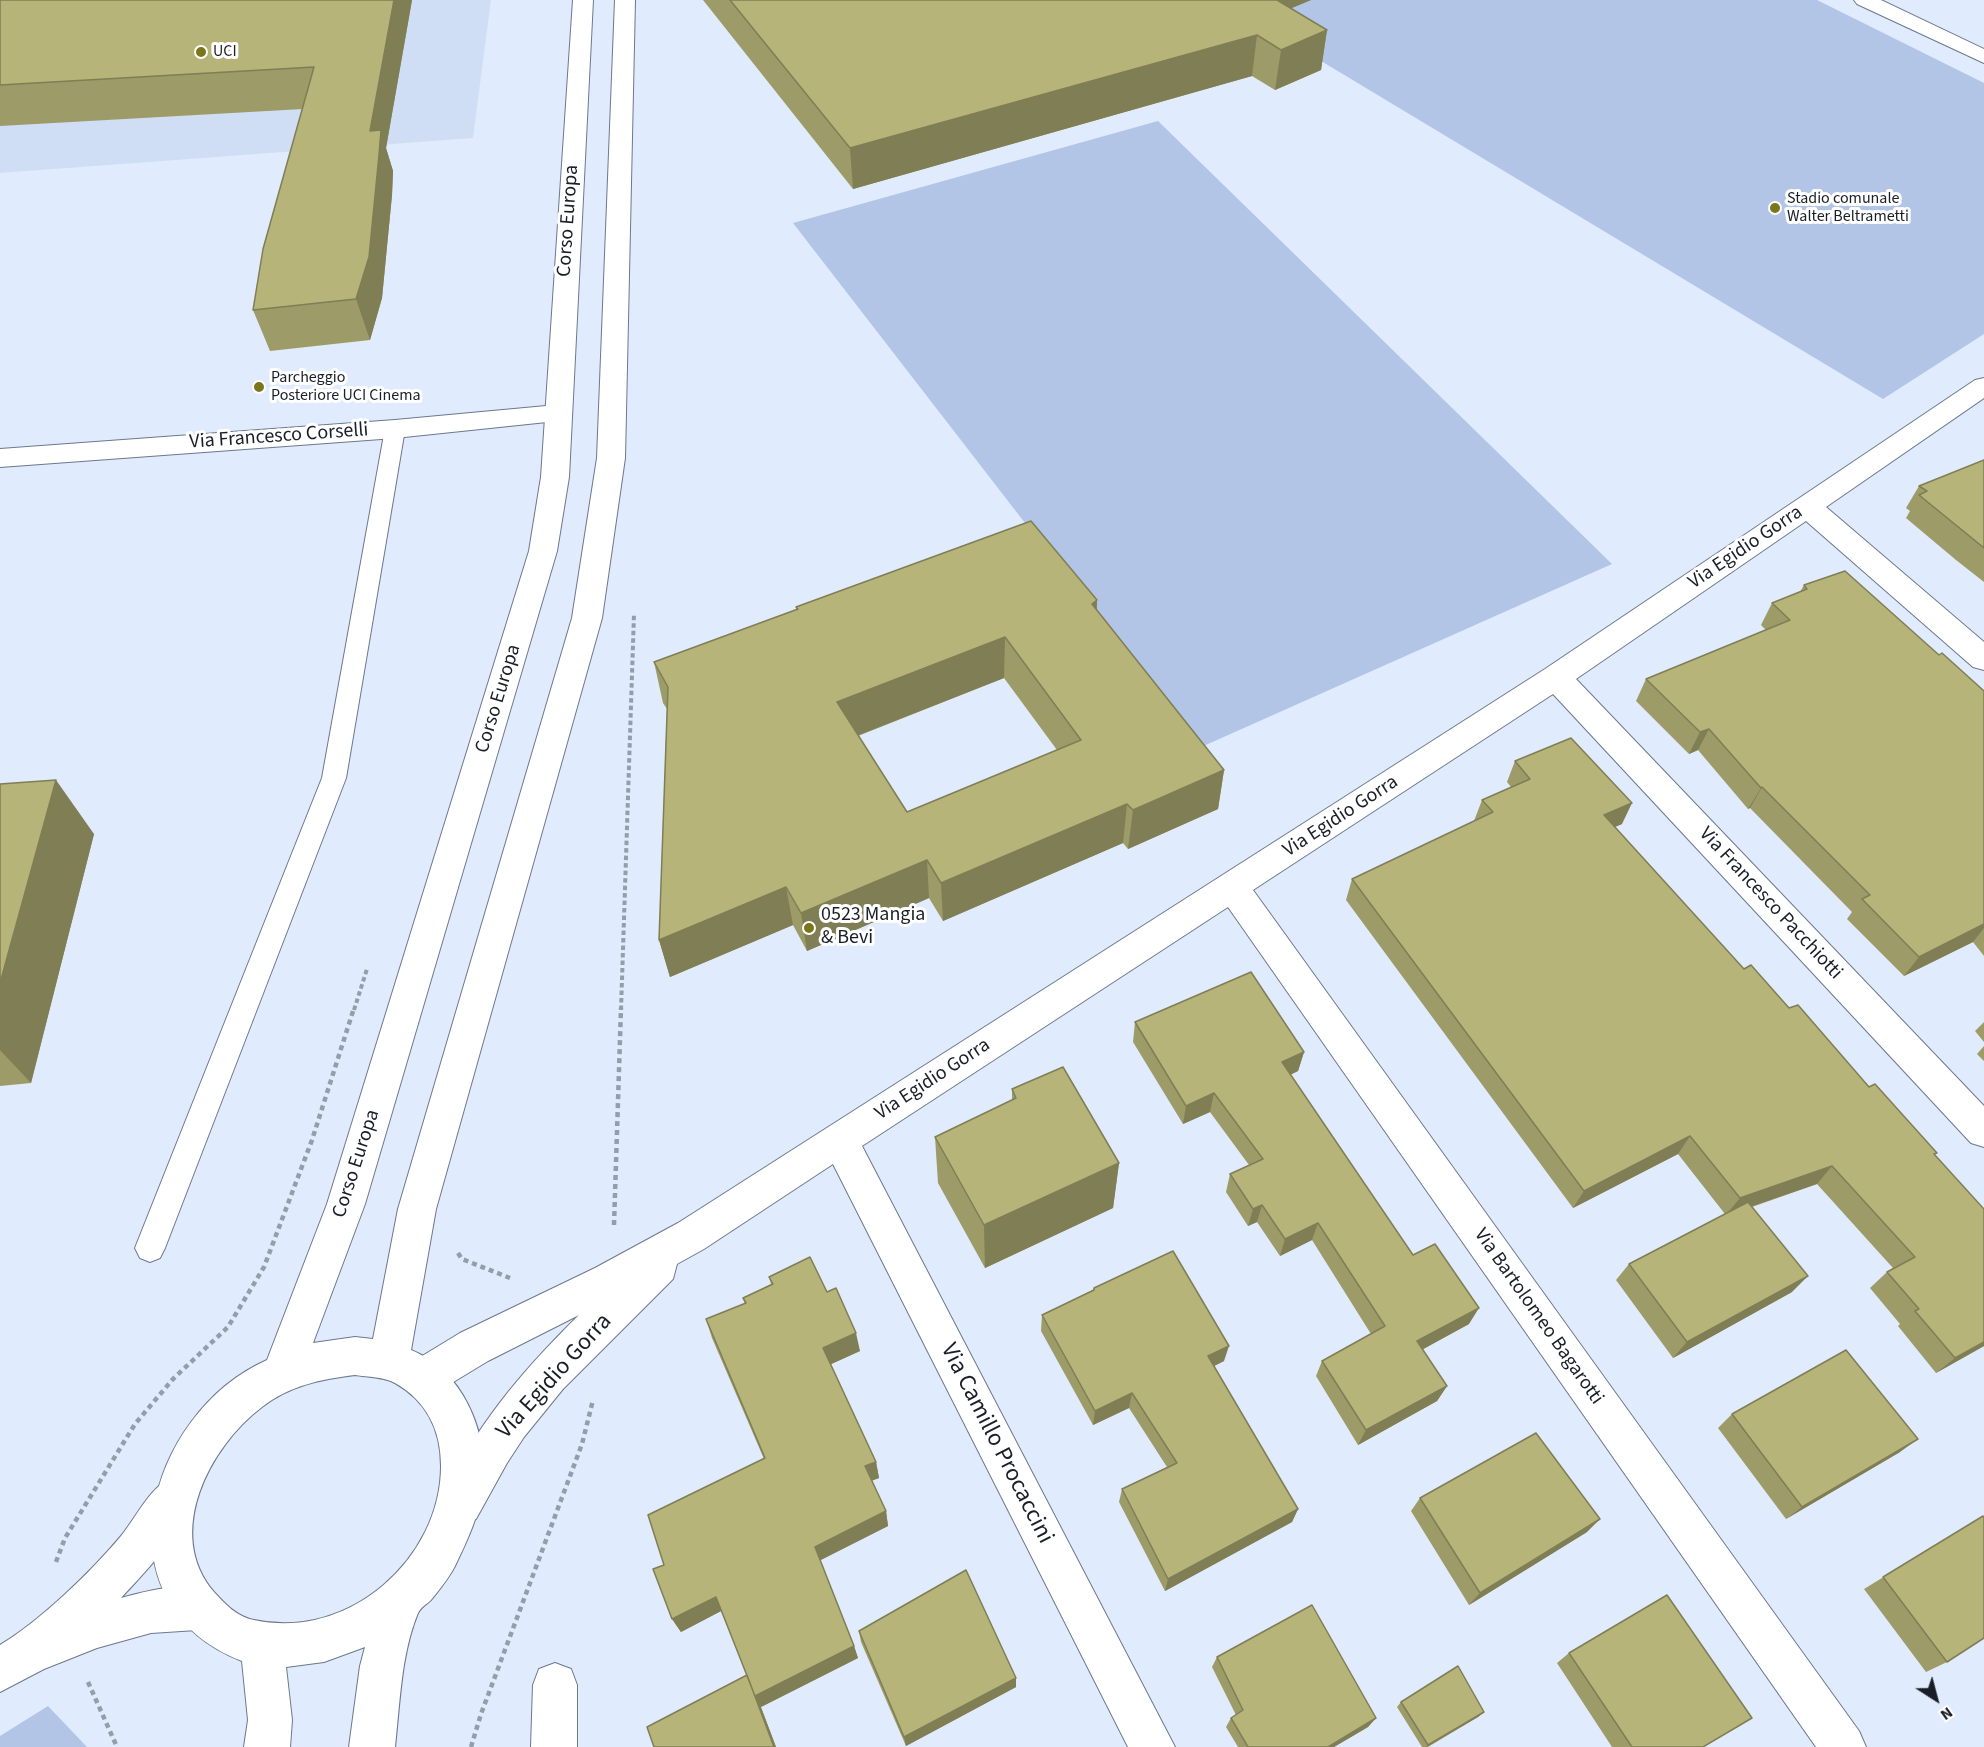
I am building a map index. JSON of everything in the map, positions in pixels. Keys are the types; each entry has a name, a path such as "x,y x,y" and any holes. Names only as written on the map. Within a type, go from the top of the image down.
{"street":[{"name":"Corso Europa","path":"282,1372 346,1204 543,551 555,477 583,0"},
{"path":"406,1370 417,1209 587,618 610,458 625,0"},
{"path":"1864,0 1984,57"},
{"name":"Via Egidio Gorra","path":"406,1370 474,1347 609,1281 691,1236 1233,888 1556,677 1984,386"},
{"name":"Via Francesco Corselli","path":"0,458 394,429 557,414"},
{"path":"1807,506 1984,659"},
{"name":"Via Francesco Pacchiotti","path":"1556,677 1984,1131"},
{"name":"Via Bartolomeo Bagarotti","path":"1233,888 1843,1747"},
{"name":"Via Camillo Procaccini","path":"840,1140 1152,1747"},
{"name":"Via Egidio Gorra","path":"461,1504 493,1447 536,1391 571,1352 691,1236"},
{"path":"355,1356 406,1370 445,1401 460,1432 465,1467 461,1504 447,1538 428,1572 400,1601 357,1630 310,1645 262,1646 225,1633 197,1608 182,1584 174,1557 172,1527 177,1496 192,1458 216,1423 246,1394 282,1372 319,1360 355,1356"},
{"path":"15,1661 85,1604 135,1552 177,1496"},
{"path":"372,1747 382,1666 400,1601"},
{"path":"15,1661 96,1626 140,1614 197,1608"},
{"path":"262,1646 270,1720 267,1747"},
{"path":"554,1747 555,1685"}],"lane":[{"path":"150,1248 334,778 394,429"}],"path":[{"path":"53,1570 65,1538 135,1424 173,1379 228,1327 264,1267 312,1140 368,967"},
{"path":"457,1251 462,1259 512,1278"},
{"path":"471,1747 481,1713 582,1444 595,1390"},
{"path":"88,1682 117,1747"}],"shaded area":[{"name":"UCI","path":"0,0 491,0 473,138 0,173"},
{"name":"Stadio comunale Walter Beltrametti","path":"1240,0 1817,0 1984,83 1984,334 1883,399 1228,5"},
{"path":"1158,121 1612,564 1199,748 793,223"},
{"path":"48,1706 87,1747 0,1747 0,1736"}],"building":[{"name":"UCI","path":"0,0 394,0 370,131 381,130 369,257 356,299 253,310 263,249 314,67 0,85"},
{"path":"730,0 1277,0 1327,30 1281,50 1257,35 850,148"},
{"path":"1984,460 1984,548 1919,495 1927,491 1919,486"},
{"path":"1031,521 1097,600 1092,604 1224,770 1133,810 1127,804 941,883 927,860 801,913 786,887 659,940 668,687 654,662 798,609 796,607","holes":["1005,637 1081,740 907,812 837,702"]},
{"path":"1845,571 1939,655 1942,653 1984,691 1984,924 1919,957 1862,899 1870,895 1761,788 1709,729 1700,732 1646,679 1790,620 1772,603 1807,589 1804,585"},
{"path":"1571,738 1632,803 1604,815 1744,969 1751,965 1789,1008 1798,1005 1869,1087 1875,1084 1984,1209 1984,1342 1955,1358 1915,1311 1919,1309 1887,1272 1915,1257 1832,1166 1740,1198 1690,1136 1584,1191 1352,879 1493,812 1482,800 1530,779 1515,761"},
{"path":"56,780 0,983 0,784"},
{"path":"1251,972 1304,1052 1282,1062 1413,1255 1435,1244 1479,1308 1417,1341 1447,1386 1366,1430 1322,1361 1385,1326 1318,1223 1285,1239 1262,1205 1253,1209 1230,1174 1263,1159 1214,1093 1186,1106 1135,1022"},
{"path":"1063,1067 1119,1163 984,1225 935,1137 1016,1098 1012,1089"},
{"path":"1748,1202 1808,1276 1687,1342 1629,1264"},
{"path":"1173,1251 1229,1346 1208,1356 1298,1509 1168,1579 1122,1489 1177,1463 1132,1393 1095,1411 1042,1315"},
{"path":"810,1257 827,1292 836,1288 856,1333 823,1348 876,1462 865,1466 886,1511 815,1547 854,1646 755,1696 716,1597 672,1619 653,1569 664,1565 648,1515 765,1458 706,1319 746,1303 743,1298 773,1284 769,1277"},
{"path":"1846,1350 1918,1439 1802,1507 1732,1414"},
{"path":"1536,1433 1600,1519 1480,1593 1420,1498"},
{"path":"1983,1516 1984,1638 1947,1662 1883,1577"},
{"path":"966,1570 1016,1678 904,1737 859,1631"},
{"path":"1667,1595 1752,1718 1703,1747 1632,1747 1569,1653"},
{"path":"1312,1605 1376,1718 1328,1747 1248,1747 1231,1718 1243,1710 1217,1657"},
{"path":"1458,1666 1484,1712 1428,1745 1401,1702"},
{"path":"747,1675 774,1747 654,1747 647,1727"}],"place":[{"name":"UCI","path":"201,52"},
{"name":"Stadio comunale Walter Beltrametti","path":"1775,208"},
{"name":"Parcheggio Posteriore UCI Cinema","path":"259,387"},
{"name":"0523 Mangia & Bevi","path":"809,928"}]}
